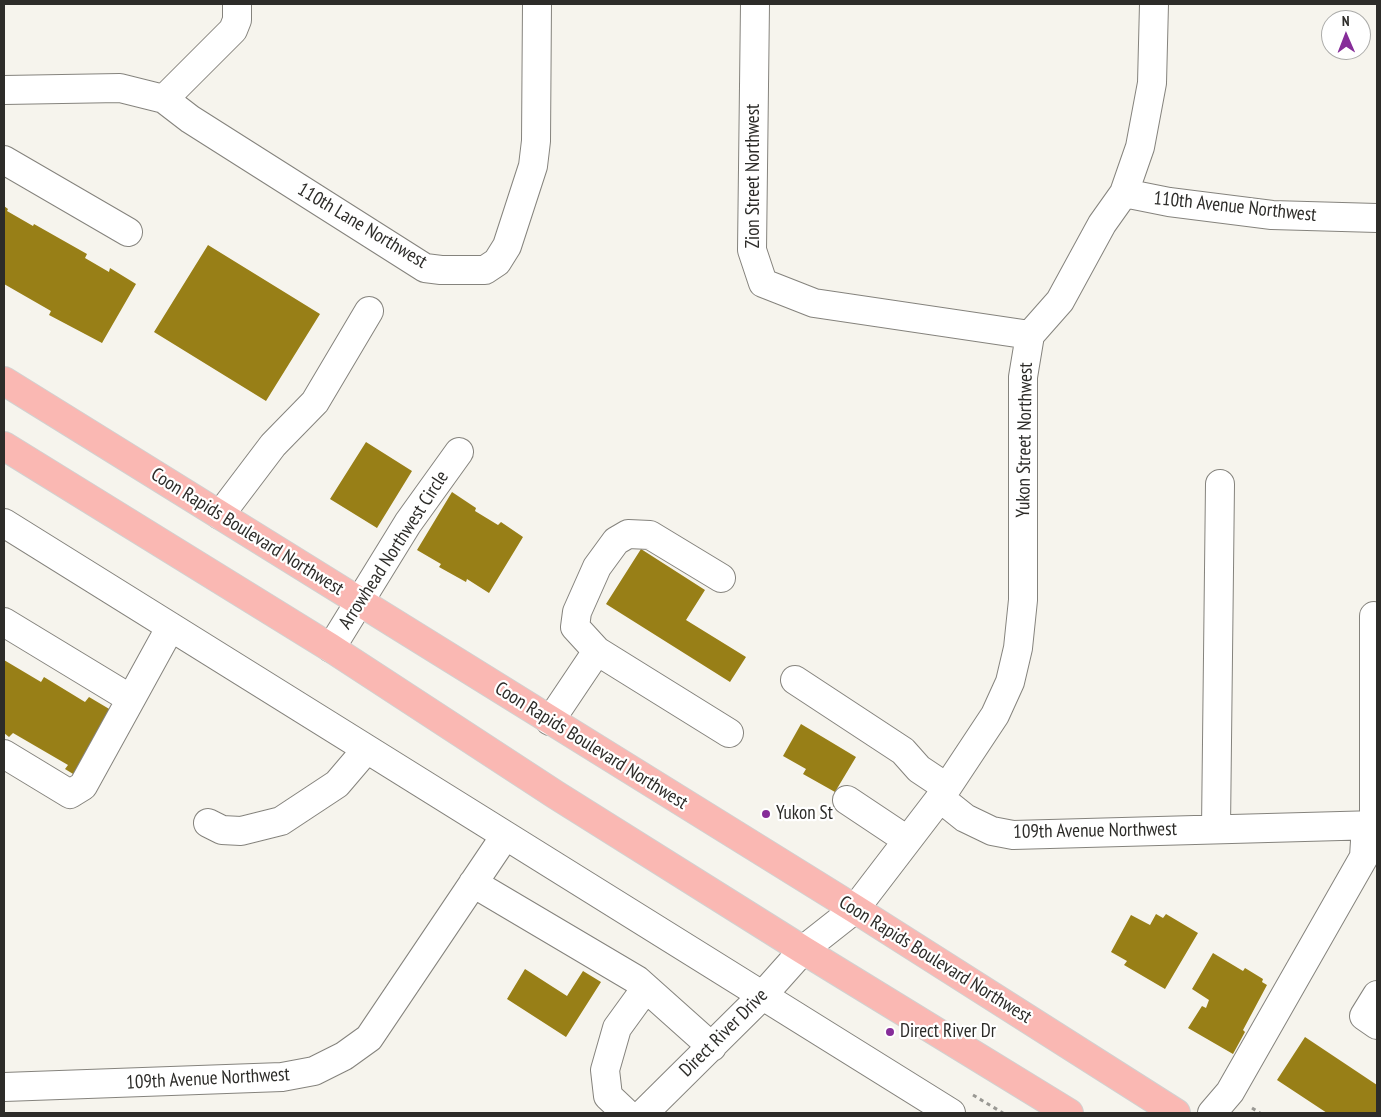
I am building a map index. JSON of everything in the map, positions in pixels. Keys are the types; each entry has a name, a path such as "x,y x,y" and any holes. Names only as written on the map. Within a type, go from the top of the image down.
{"main road":[{"name":"Coon Rapids Boulevard Northwest","path":"4,381 855,909 1176,1113"},
{"path":"4,446 331,648 556,795 803,950 1069,1113"}],"street":[{"path":"164,99 233,30 237,20 237,4"},
{"name":"110th Lane Northwest","path":"4,90 120,88 164,99 190,119 425,268 485,270 497,262 507,246 533,166 536,141 537,4"},
{"name":"Zion Street Northwest","path":"755,4 752,250 762,283 814,303 1030,335"},
{"name":"Yukon Street Northwest","path":"943,792 995,715 1010,682 1018,648 1023,600 1023,377 1030,335 1060,301 1102,224 1124,193 1140,147 1152,83 1154,4"},
{"path":"4,160 128,232"},
{"name":"110th Avenue Northwest","path":"1124,193 1169,202 1263,214 1377,218"},
{"path":"220,516 273,445 316,402 369,311"},
{"name":"Arrowhead Northwest Circle","path":"331,648 408,524 459,452"},
{"path":"1216,828 1220,484"},
{"path":"4,524 951,1113"},
{"path":"721,578 650,535 628,534 616,541 597,567 577,612 576,627 597,651 730,733"},
{"path":"1212,1113 1230,1092 1364,858 1372,825 1374,616"},
{"path":"4,622 131,699"},
{"path":"4,754 70,794 83,786 170,628"},
{"path":"550,721 597,651"},
{"name":"109th Avenue Northwest","path":"795,680 903,751 919,770 943,792 965,818 992,831 1013,835 1372,825"},
{"path":"208,822 222,830 241,831 281,821 338,784 366,750"},
{"path":"803,950 855,909 943,792"},
{"path":"847,800 907,840"},
{"name":"109th Avenue Northwest","path":"4,1087 282,1078 314,1071 344,1056 369,1038 505,836"},
{"path":"473,883 637,980 712,1047"},
{"name":"Direct River Drive","path":"644,1113 762,996 803,950"},
{"path":"626,1113 608,1096 605,1070 617,1028 646,988"},
{"path":"1377,994 1364,1016 1377,1025"}],"building":[{"path":"4,206 8,209 7,211 87,254 85,258 109,272 110,268 136,284 102,343 49,315 51,311 4,284"},
{"path":"208,245 320,314 266,401 154,332"},
{"path":"366,442 412,471 377,528 330,499"},
{"path":"452,492 476,508 475,511 498,525 501,522 523,537 489,593 467,579 466,582 439,567 441,564 417,550"},
{"path":"641,549 705,590 686,620 746,657 730,682 606,604"},
{"path":"4,660 41,682 44,677 85,702 89,697 116,713 78,777 65,769 68,765 13,733 9,737 4,733"},
{"path":"801,724 856,757 835,792 803,774 806,769 783,756"},
{"path":"1156,914 1163,918 1166,914 1198,933 1165,989 1124,965 1127,961 1111,952 1131,915 1150,925"},
{"path":"1213,953 1243,971 1245,968 1263,979 1262,982 1267,985 1243,1030 1245,1032 1233,1054 1188,1028 1202,1006 1206,1008 1209,1000 1192,989"},
{"path":"525,969 567,996 583,971 601,982 566,1037 507,999"},
{"path":"1305,1037 1377,1085 1377,1113 1327,1113 1277,1080"}],"place":[{"name":"Yukon St","path":"766,814"},
{"name":"Direct River Dr","path":"890,1032"}]}
